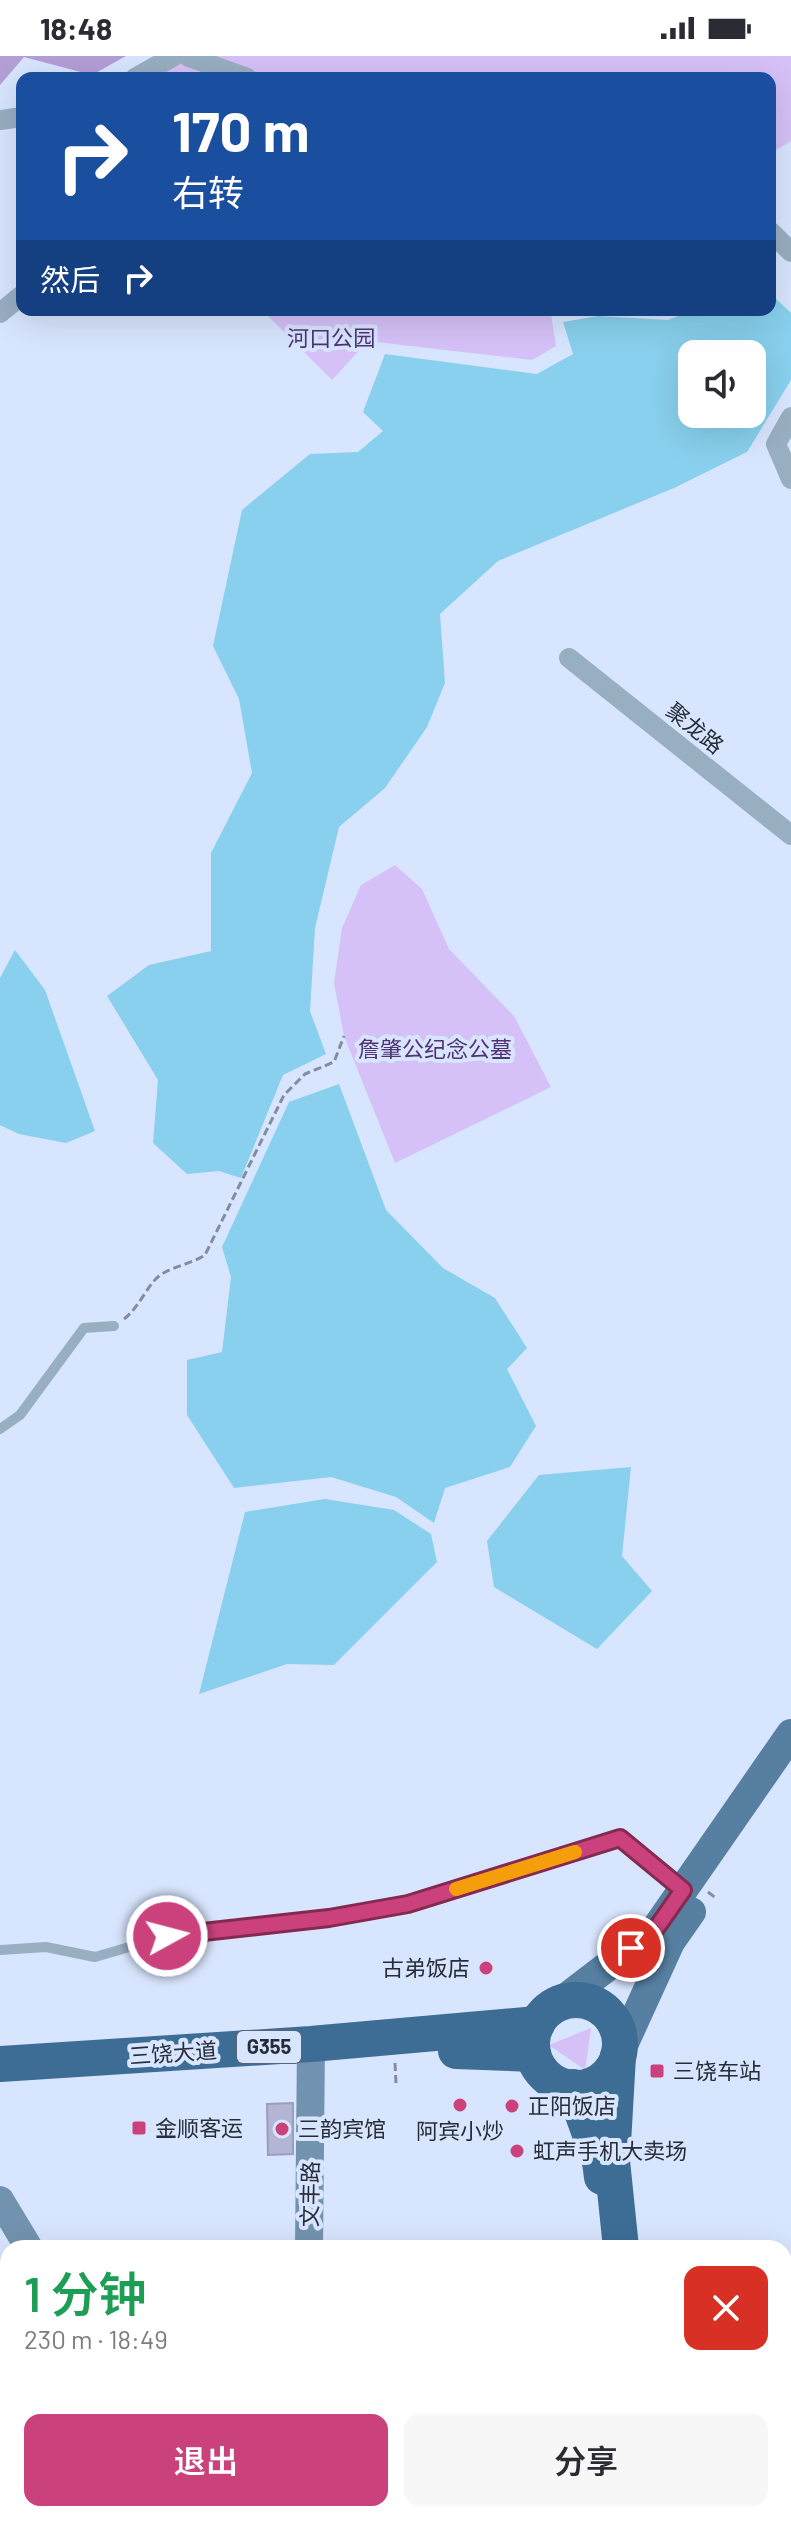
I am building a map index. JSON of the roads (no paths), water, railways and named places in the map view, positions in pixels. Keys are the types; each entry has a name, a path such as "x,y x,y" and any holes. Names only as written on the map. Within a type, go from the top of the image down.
{"highway":[{"name":"G355","path":"544,2027 574,2000 600,2007 617,2029 620,2042 606,2162 609,2240"},
{"name":"三饶大道","path":"0,2084 448,2042 544,2027"},
{"path":"544,2027 538,2066 558,2084 587,2086 601,2080 618,2056"},
{"name":"三饶大道","path":"0,2064 311,2053"},
{"name":"G355","path":"573,2087 606,2162 620,2240"}],"main road":[{"path":"618,2056 662,1936 683,1890 791,1734"},
{"path":"544,2027 662,1936 791,1768"}],"street":[{"path":"146,72 174,56"},
{"path":"187,56 231,72"},
{"path":"776,237 791,252"},
{"path":"0,313 16,300"},
{"path":"791,417 776,444 791,479"},
{"name":"聚龙路","path":"569,658 791,835"},
{"name":"文丰路","path":"309,2240 311,2053"},
{"path":"0,2200 24,2240"}],"lane":[{"path":"0,1429 20,1415 84,1328 114,1326"},
{"path":"0,1950 46,1947 95,1957 167,1936 329,1918 408,1904 620,1838 683,1890"}],"water":[{"path":"776,299 791,313 791,380 766,421 766,340 678,340 678,428 762,428 747,452 674,488 498,561 440,614 445,683 427,727 385,788 339,827 315,928 310,1011 326,1054 283,1075 241,1178 219,1171 187,1174 153,1143 158,1080 107,996 149,965 211,951 211,853 252,773 239,699 213,646 242,510 310,454 358,452 383,431 363,412 385,354 537,374 573,354 563,322 598,316 668,320 678,316 776,316"},
{"path":"15,950 45,990 95,1131 66,1143 19,1134 0,1125 0,978"},
{"path":"339,1084 386,1210 443,1268 495,1298 527,1348 507,1369 536,1426 510,1467 445,1488 434,1523 396,1497 331,1477 234,1488 187,1415 187,1360 222,1352 231,1277 222,1247 289,1102"},
{"path":"631,1467 622,1556 652,1591 597,1649 494,1587 487,1541 539,1475"},
{"path":"325,1499 394,1510 431,1534 437,1562 334,1665 287,1664 199,1694 245,1512"}],"place":[{"name":"古弟饭店","path":"486,1968"},
{"name":"三饶车站","path":"657,2071"},
{"name":"阿宾小炒","path":"460,2105"},
{"name":"正阳饭店","path":"512,2106"},
{"name":"金顺客运","path":"139,2128"},
{"name":"三韵宾馆","path":"282,2129"},
{"name":"虹声手机大卖场","path":"517,2151"}],"park label":[{"name":"河口公园","path":"331,338"},
{"name":"詹肇公纪念公墓","path":"435,1049"}]}
